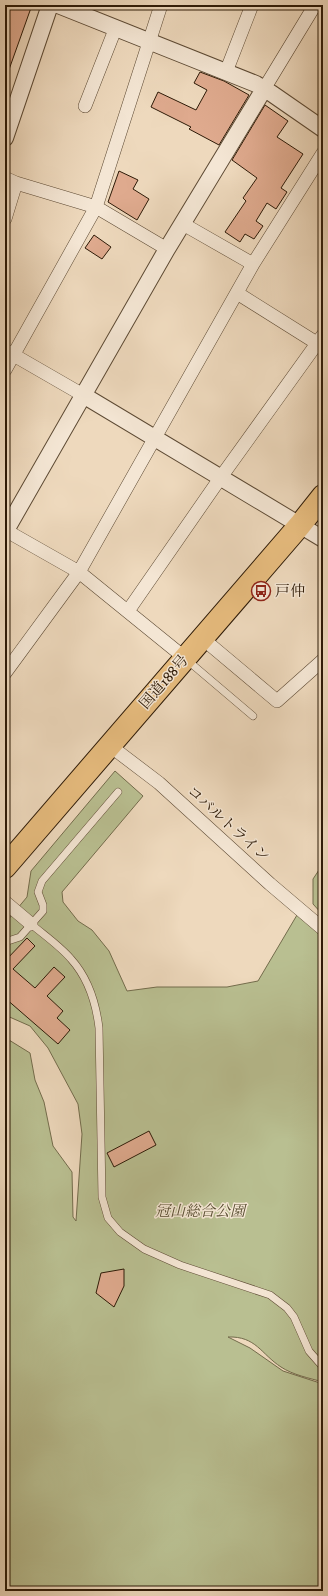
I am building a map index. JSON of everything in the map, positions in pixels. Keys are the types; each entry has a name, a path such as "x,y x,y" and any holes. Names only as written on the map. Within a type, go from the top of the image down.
{"highway":[{"name":"国道188号","path":"5,867 300,526 323,496"}],"street":[{"path":"5,138 50,5"},
{"path":"58,5 87,10 116,27 264,88 323,129"},
{"path":"5,370 9,352 96,207 161,5"},
{"path":"226,72 252,5"},
{"path":"185,658 79,572 5,531 167,249 315,5"},
{"path":"85,106 116,27"},
{"path":"5,673 79,572 253,264 323,153"},
{"path":"5,219 11,180 96,207 167,249"},
{"path":"183,224 253,264"},
{"path":"128,611 221,477 321,341 237,292"},
{"path":"9,352 155,437 323,539"},
{"path":"202,638 277,701 323,660"},
{"name":"コバルトライン","path":"109,745 160,783 270,884 323,929"},
{"path":"5,902 31,924"}],"lane":[{"path":"185,658 253,716"},
{"path":"5,942 20,938 43,911 43,905 38,892 42,882 118,792"},
{"path":"31,924 72,959 91,989 97,1009 102,1197 108,1218 120,1232 144,1249 180,1265 270,1294 287,1308 294,1317 309,1351 323,1367"}],"green space":[{"name":"冠山総合公園","path":"115,771 143,796 62,892 63,902 78,921 92,930 109,951 127,991 157,987 227,987 258,981 297,915 323,938 323,1382 286,1370 274,1362 258,1347 245,1339 228,1337 250,1348 283,1371 323,1384 323,1591 5,1591 5,1040 9,1040 30,1053 35,1080 44,1102 53,1146 72,1172 73,1217 76,1221 82,1134 78,1104 48,1048 30,1026 5,1015 5,922 27,897 31,871"},
{"path":"323,864 323,915 313,904 313,879"}],"building":[{"path":"5,5 32,5 6,78 5,77"},
{"path":"200,72 224,81 249,95 219,145 189,129 191,127 151,107 158,92 196,110 207,90 194,83"},
{"path":"265,105 288,121 277,137 303,154 281,188 287,192 276,209 267,203 256,221 263,226 254,239 245,234 240,242 225,232 246,201 243,198 257,178 232,160"},
{"path":"119,171 138,180 133,189 149,199 137,220 108,202"},
{"path":"94,235 111,247 102,259 85,248"},
{"path":"27,938 35,946 13,969 35,988 54,967 65,977 47,996 63,1011 57,1018 70,1030 58,1044 5,998 5,961"},
{"path":"149,1131 156,1145 114,1167 107,1153"},
{"path":"124,1269 124,1286 114,1307 96,1293 101,1273"}],"place":[{"name":"戸仲","path":"261,591"}]}
